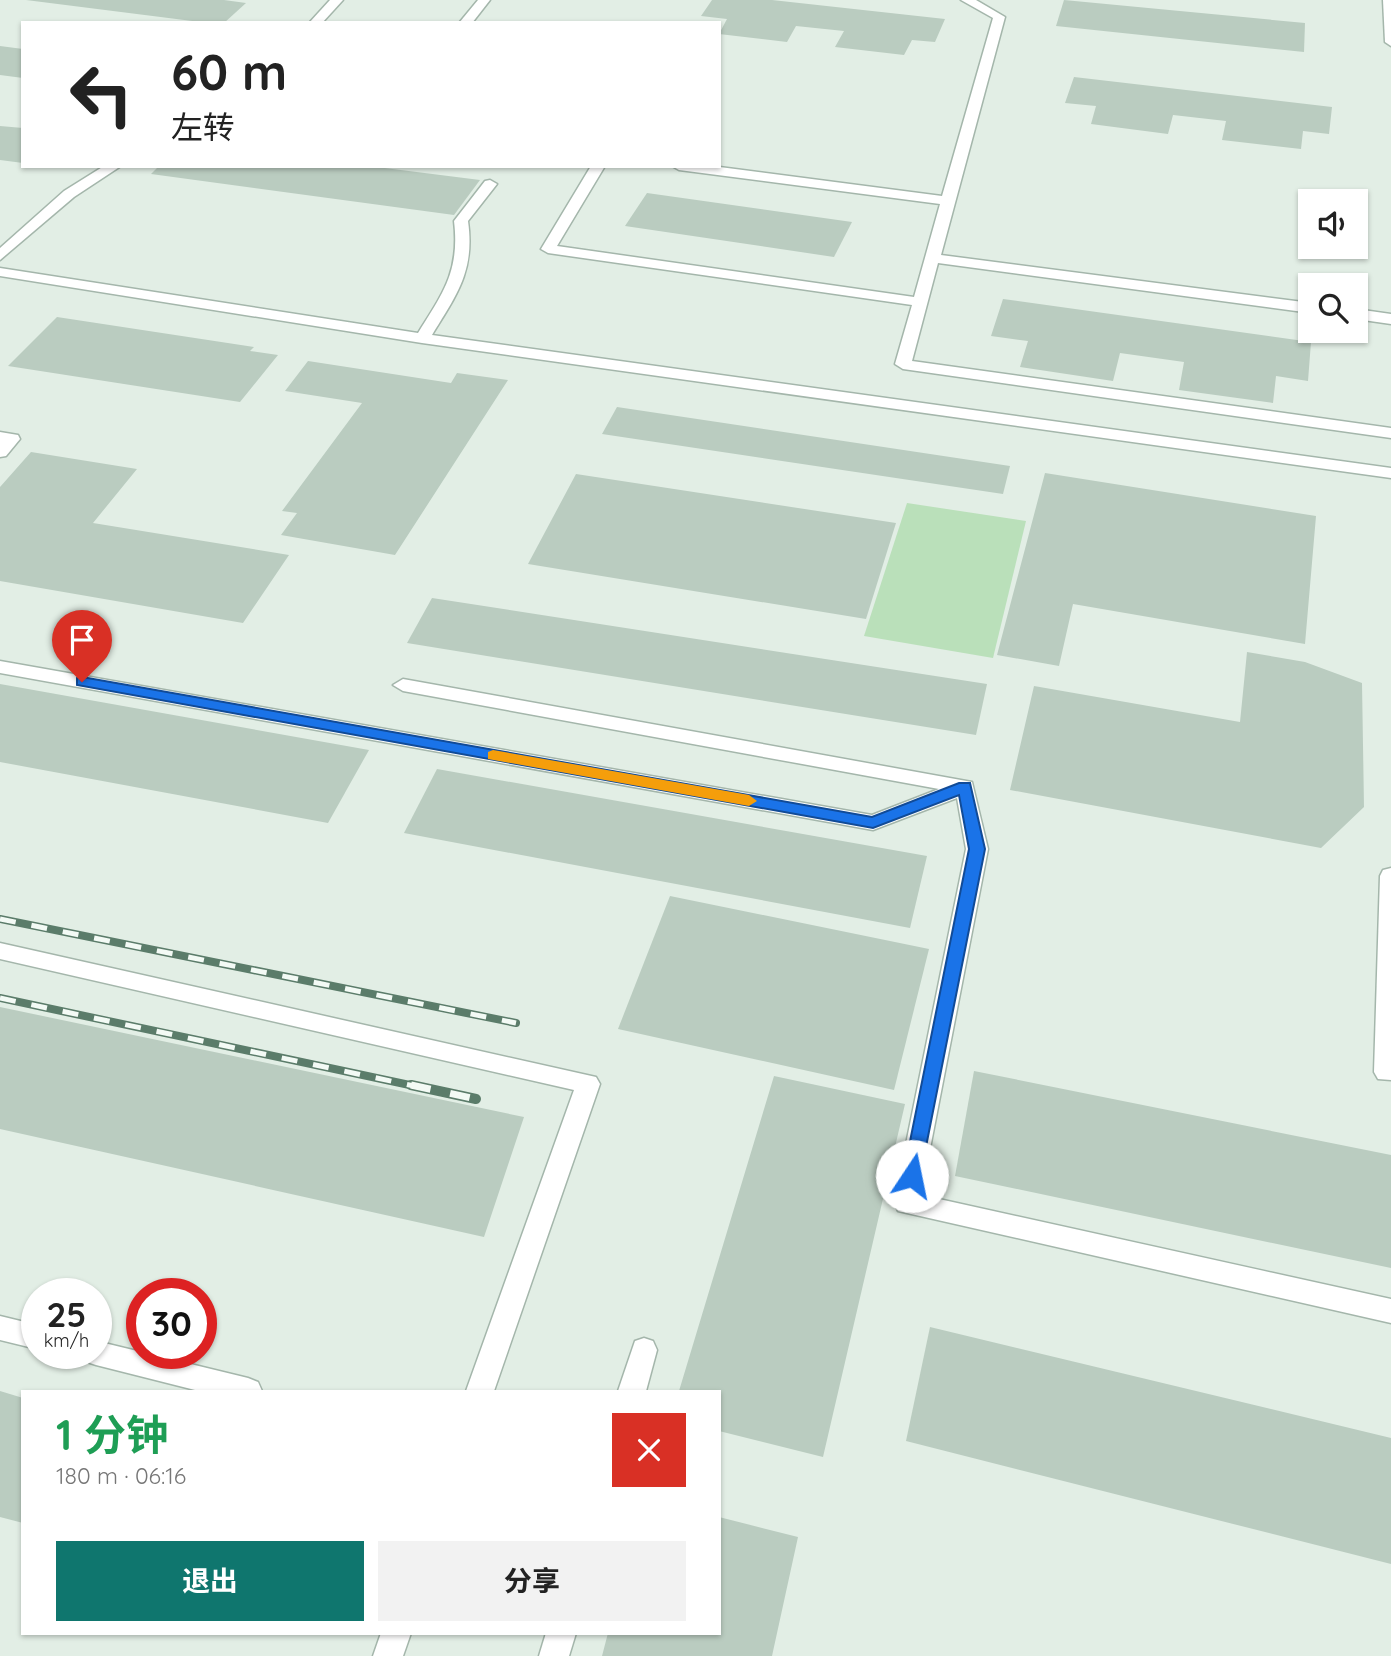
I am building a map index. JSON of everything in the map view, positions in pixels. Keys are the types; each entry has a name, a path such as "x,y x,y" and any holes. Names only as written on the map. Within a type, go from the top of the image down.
{"street":[{"path":"317,21 337,0"},
{"path":"467,21 484,0"},
{"path":"967,0 999,17 903,364 1391,433"},
{"path":"1389,0 1391,42"},
{"path":"0,256 69,194 111,168"},
{"path":"597,168 548,249 920,302"},
{"path":"694,168 948,201"},
{"path":"422,338 463,272 465,240 461,221 490,184"},
{"path":"933,258 1298,306"},
{"path":"0,272 422,338 1391,473"},
{"path":"1368,316 1391,319"},
{"path":"0,437 12,439 0,452"},
{"path":"0,667 873,823 965,787"},
{"path":"403,685 965,787"},
{"path":"965,787 977,849 907,1203 1391,1311"},
{"path":"1386,1072 1391,876"},
{"path":"0,950 588,1084 480,1390"},
{"path":"0,1328 21,1333"},
{"path":"632,1390 644,1350"},
{"path":"112,1357 244,1390"},
{"path":"388,1656 395,1635"},
{"path":"554,1656 560,1635"}],"green space":[{"path":"907,503 1026,521 993,658 864,636"}],"building":[{"path":"26,0 224,0 246,3 226,21 192,21"},
{"path":"712,0 772,0 945,19 935,42 912,40 904,55 835,47 844,31 796,26 787,42 721,34 727,19 701,16"},
{"path":"1064,0 1305,23 1304,52 1056,26"},
{"path":"0,46 21,49 21,78 0,75"},
{"path":"1074,77 1332,107 1329,134 1303,131 1301,149 1222,140 1226,121 1173,115 1168,134 1091,124 1096,106 1065,103"},
{"path":"0,126 21,128 21,163 0,160"},
{"path":"157,168 385,168 480,180 454,215 151,174"},
{"path":"647,193 852,222 834,257 625,226"},
{"path":"1003,299 1298,340 1298,343 1311,343 1308,381 1276,376 1273,403 1179,390 1184,362 1120,353 1113,381 1020,367 1028,341 991,336"},
{"path":"57,317 254,347 250,351 278,355 240,402 8,366"},
{"path":"308,361 451,383 457,373 508,380 395,555 281,535 297,513 282,511 362,403 285,391"},
{"path":"617,407 1010,466 1003,494 602,434"},
{"path":"31,452 137,469 93,523 289,555 243,623 0,581 0,487"},
{"path":"1045,473 1316,516 1305,644 1073,604 1059,666 997,655"},
{"path":"576,474 896,523 866,619 528,564"},
{"path":"432,598 987,684 976,735 407,643"},
{"path":"1247,652 1305,662 1362,683 1364,807 1321,848 1010,790 1034,686 1240,722"},
{"path":"0,684 369,750 328,823 0,762"},
{"path":"437,769 927,856 910,928 404,833"},
{"path":"670,896 929,949 894,1090 618,1029"},
{"path":"0,1007 524,1117 484,1237 0,1129"},
{"path":"974,1071 1391,1155 1391,1268 955,1176"},
{"path":"774,1076 905,1104 823,1457 721,1432 721,1390 679,1390"},
{"path":"930,1327 1391,1438 1391,1564 906,1441"},
{"path":"0,1391 21,1397 21,1522 0,1517"},
{"path":"721,1518 798,1537 772,1656 602,1656 607,1635 721,1635"}],"railway":[{"path":"0,919 516,1023"},
{"path":"0,998 419,1087"},
{"path":"411,1085 476,1099"}],"slow traffic":[{"path":"493,755 749,801"}],"route":[{"path":"82,682 873,823 965,787 977,849 912,1176"}]}
